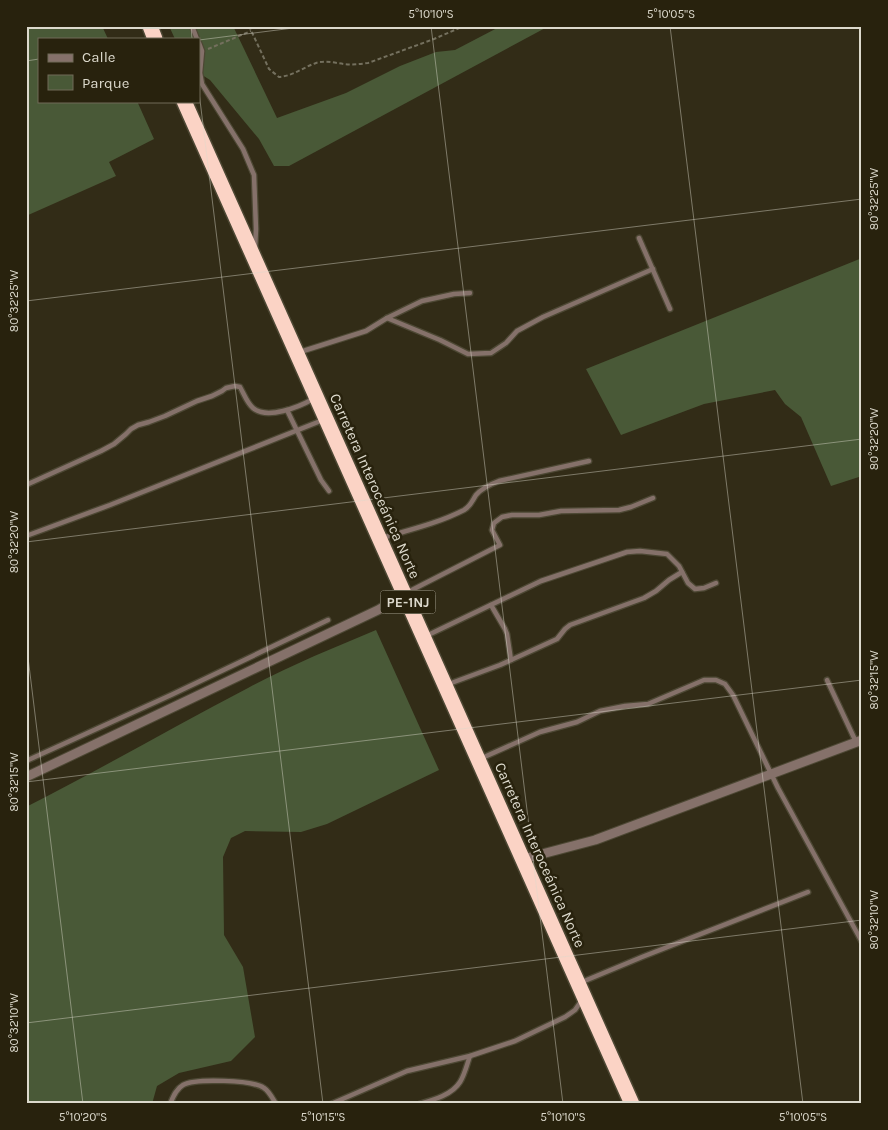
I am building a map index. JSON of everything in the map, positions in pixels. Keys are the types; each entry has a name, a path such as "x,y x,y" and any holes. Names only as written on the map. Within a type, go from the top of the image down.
{"highway":[{"path":"150,26 156,38"},
{"name":"Carretera Interoceánica Norte","path":"184,102 632,1104"}],"street":[{"path":"26,777 378,610 405,594"},
{"path":"523,859 595,840 859,741"}],"lane":[{"path":"192,26 197,38"},
{"path":"200,45 202,51 200,73 202,84 243,149 254,175 255,261"},
{"path":"639,238 670,309"},
{"path":"387,318 468,354 491,353 506,343 517,331 543,317 653,269"},
{"path":"297,353 366,331 387,318 422,301 454,294 470,293"},
{"path":"26,485 101,451 114,444 138,425 165,416 226,388 240,387 248,403 254,409 261,412 272,413 287,410 302,405 316,397"},
{"path":"287,410 321,480 329,491"},
{"path":"26,536 110,505 326,419"},
{"path":"380,539 464,510 470,506 477,494 499,480 589,461"},
{"path":"405,594 500,545 492,530 494,522 502,517 539,515 561,511 619,510 653,498"},
{"path":"424,637 541,581 628,552 640,551 667,554 679,566 688,583 695,589 704,588 716,583"},
{"path":"445,685 511,660 557,639 570,625 644,598 682,572"},
{"path":"491,605 505,628 511,660"},
{"path":"26,761 171,695 328,620"},
{"path":"478,760 540,732 577,722 600,711 648,704 704,680 716,680 725,684 733,695 778,788 862,942"},
{"path":"827,680 859,741"},
{"path":"578,983 808,892"},
{"path":"331,1104 406,1071 470,1056 515,1041 550,1026 565,1017 575,1010 585,998"},
{"path":"419,1104 435,1099 460,1083 470,1056"},
{"path":"170,1104 175,1092 183,1084 210,1080 251,1084 264,1088 276,1104"}],"path":[{"path":"249,26 269,69 279,77 285,77 317,63 329,61 358,65 368,63 464,26"},
{"path":"202,51 214,48 252,31"}],"green space":[{"path":"26,26 102,26 108,38 38,38 38,102 137,102 154,139 109,162 116,176 26,216"},
{"path":"169,26 233,26 277,118 346,93 400,66 436,52 455,50 501,26 549,26 289,166 274,166 259,139 210,80 200,74 200,38 175,38"},
{"path":"862,258 862,476 831,486 801,417 785,404 775,390 704,404 621,435 586,369"},
{"path":"376,630 439,770 327,824 301,832 245,831 231,838 223,857 224,935 243,967 255,1037 231,1061 179,1073 157,1086 152,1104 26,1104 26,807 264,680"}]}
